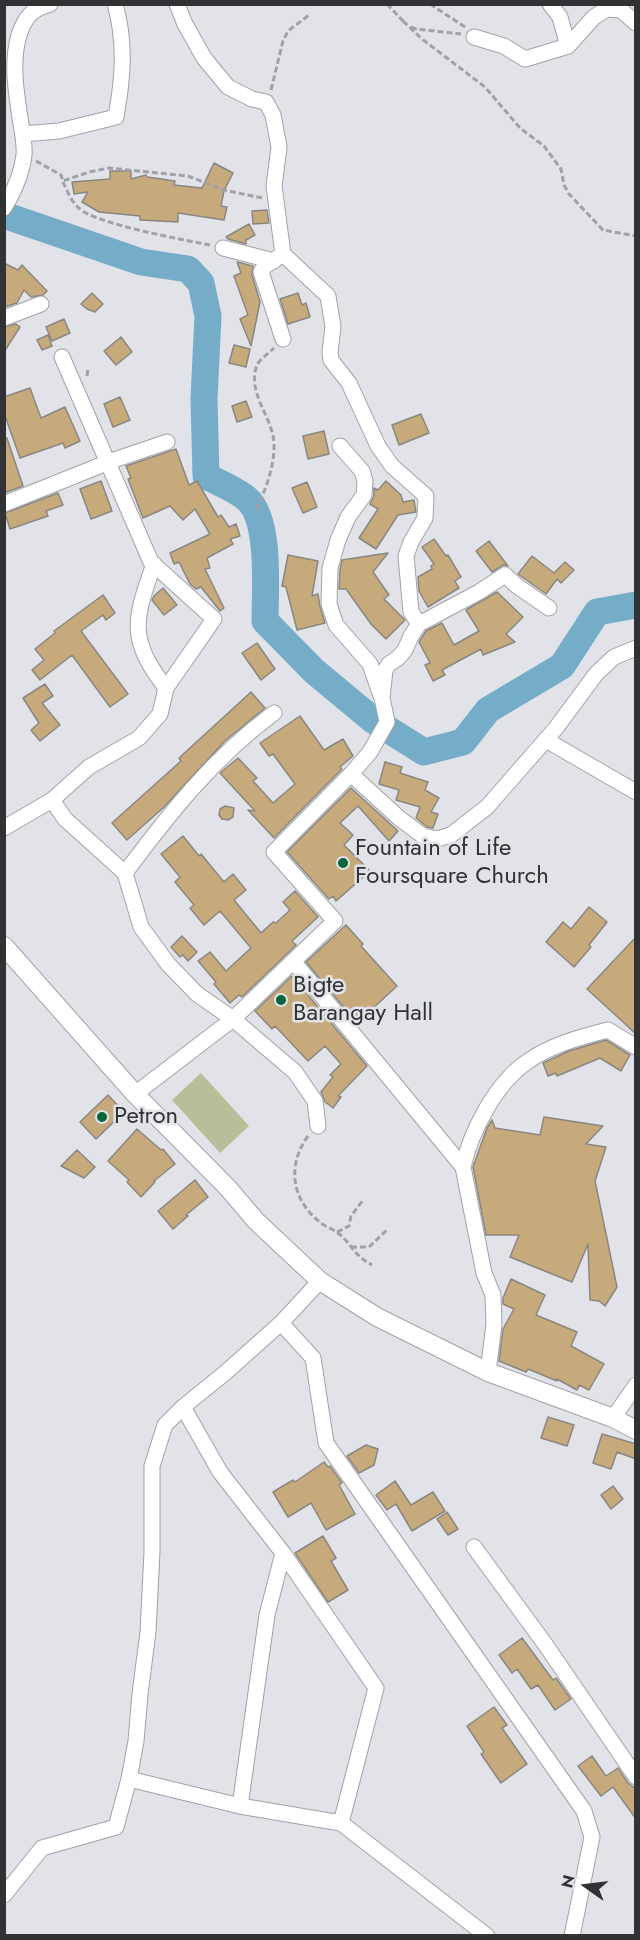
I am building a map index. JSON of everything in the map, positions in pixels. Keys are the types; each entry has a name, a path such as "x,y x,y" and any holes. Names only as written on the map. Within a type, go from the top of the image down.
{"main road":[{"path":"4,946 135,1094 228,1188 256,1221 320,1281 377,1317 488,1372 613,1418 636,1430"}],"street":[{"path":"6,206 18,178 24,155 14,81 15,48 23,24 30,13 50,4"},
{"path":"22,134 59,131 116,117 120,96 123,45 116,4"},
{"path":"177,4 204,58 228,87 252,99 266,102 273,114 279,147 274,186 279,258"},
{"path":"550,4 560,16 568,46"},
{"path":"474,37 504,46 525,59 568,46 594,17 607,7 621,10 636,23"},
{"path":"223,248 279,258 328,296 333,327 331,360 349,383 378,446 392,466 426,496 425,518 406,556 411,612 419,624"},
{"path":"279,258 265,266 261,275 283,339"},
{"path":"4,318 41,304"},
{"path":"4,828 51,800 89,767 139,738 160,714 166,688 214,619 154,564 107,463 62,357"},
{"path":"4,504 167,441"},
{"path":"135,1094 232,1019 335,921 274,852 370,753 387,722 382,698 370,664 336,625 329,604 330,568 338,540 348,517 364,495 365,481 362,471 339,446"},
{"path":"154,564 140,603 137,629 141,647 150,666 166,688"},
{"path":"382,698 385,670 389,663 405,650 419,624 479,592 505,575 549,608"},
{"path":"351,774 399,818 423,836 437,839 451,835 488,807 546,740 596,674 614,657 636,648"},
{"path":"125,873 176,806 248,732 274,714"},
{"path":"546,740 636,792"},
{"path":"51,800 65,819 125,873 141,927 168,964 197,994 232,1019 295,1072 315,1101 318,1126"},
{"path":"293,961 463,1167"},
{"path":"488,1372 494,1324 493,1294 484,1273 463,1167 466,1150 479,1122 504,1084 527,1062 567,1041 608,1029 636,1047"},
{"path":"7,1887 42,1848 116,1827 136,1742 148,1632 152,1552 152,1466 165,1425 281,1323 320,1281"},
{"path":"281,1323 313,1358 326,1443 584,1811 592,1836 573,1935"},
{"path":"613,1418 636,1385"},
{"path":"183,1407 220,1472 283,1553 376,1688 341,1823"},
{"path":"474,1547 545,1644 636,1777"},
{"path":"240,1806 267,1615 283,1553"},
{"path":"129,1779 240,1806 341,1823 487,1935"}],"path":[{"path":"387,4 422,39 485,87 520,128 544,146 561,169 564,185 569,194 603,230 636,236"},
{"path":"430,4 443,15 461,23 474,37"},
{"path":"266,102 274,83 283,41 288,31 309,15"},
{"path":"403,21 416,29 466,34 474,37"},
{"path":"24,155 62,175 67,191 81,210 99,218 223,248"},
{"path":"63,181 109,168 188,176 224,190 255,198 276,200"},
{"path":"256,510 271,467 275,446 272,432 256,394 258,364 283,339"},
{"path":"318,1126 307,1137 300,1149 294,1169 298,1195 310,1214 323,1225 337,1232 360,1258 372,1265"},
{"path":"337,1232 349,1226 351,1216 363,1200"},
{"path":"351,1247 369,1247 387,1230"}],"green space":[{"path":"201,1073 249,1126 220,1153 172,1100"}],"building":[{"path":"214,163 233,173 224,191 221,206 227,207 224,220 178,213 178,222 140,220 140,216 99,212 82,202 88,192 74,194 72,182 110,179 110,171 131,171 131,179 146,175 175,181 174,185 202,188"},
{"path":"267,210 269,223 253,224 252,211"},
{"path":"249,224 255,235 246,240 246,244 226,237"},
{"path":"237,262 253,266 252,275 260,302 251,346 240,319 248,315 234,276 241,273"},
{"path":"4,263 18,270 22,265 47,291 43,295 31,297 24,290 17,303 4,307"},
{"path":"92,293 103,304 95,312 81,304"},
{"path":"298,293 302,305 306,303 310,317 288,324 280,299"},
{"path":"64,319 70,333 52,341 46,327"},
{"path":"16,324 20,327 4,352 4,327"},
{"path":"48,335 52,346 42,350 37,340"},
{"path":"121,337 132,352 116,365 104,351"},
{"path":"234,345 250,349 246,367 229,363"},
{"path":"30,388 41,418 65,407 80,441 65,448 63,443 20,458 4,413 4,397"},
{"path":"120,397 130,420 113,427 104,404"},
{"path":"246,401 252,417 237,422 232,406"},
{"path":"421,414 429,433 399,445 392,425"},
{"path":"324,431 329,454 308,459 303,436"},
{"path":"7,438 23,486 4,493 4,439"},
{"path":"176,449 189,485 197,481 218,517 221,515 229,527 236,524 240,536 230,539 233,544 207,558 210,568 205,569 224,608 220,611 201,587 196,589 190,584 179,562 174,564 170,553 210,534 195,509 183,520 170,506 143,518 128,479 131,478 126,466"},
{"path":"101,481 112,511 91,519 80,489"},
{"path":"386,481 401,495 403,502 414,500 416,512 398,515 376,549 359,538 378,509 370,504 374,496 374,488 378,490"},
{"path":"307,482 317,507 303,513 292,488"},
{"path":"58,493 63,505 46,511 48,516 10,529 5,513"},
{"path":"434,539 446,556 448,555 461,577 455,581 459,588 428,607 419,591 418,577 432,569 431,566 434,564 422,547"},
{"path":"489,541 508,566 503,565 492,572 476,551"},
{"path":"388,553 373,572 389,595 384,599 405,620 386,639 371,624 346,589 339,589 342,560"},
{"path":"288,555 318,561 312,596 318,594 325,623 297,630 286,587 282,586"},
{"path":"532,556 554,573 565,562 574,570 561,583 557,579 546,594 518,574"},
{"path":"163,588 177,605 164,615 152,600"},
{"path":"497,592 523,617 506,634 515,642 483,655 481,649 442,670 445,675 433,681 425,665 430,663 419,642 426,631 442,623 454,645 479,631 466,610"},
{"path":"103,595 115,613 106,620 103,615 81,631 128,694 110,707 72,655 40,680 32,670 44,660 35,649 55,633 54,631"},
{"path":"257,643 275,669 261,680 242,653"},
{"path":"45,684 53,696 42,703 60,725 40,741 31,730 39,723 23,698"},
{"path":"251,692 265,708 225,741 164,807 127,840 112,823 181,761 179,758"},
{"path":"300,716 324,750 343,739 353,756 274,838 248,810 255,811 220,773 238,758 257,778 253,781 273,803 295,784 273,754 269,756 260,743"},
{"path":"385,762 402,767 400,773 428,782 425,790 439,798 431,812 438,814 433,828 427,827 416,818 420,807 396,800 399,790 379,784"},
{"path":"351,788 398,831 389,841 358,806 340,823 353,835 344,845 370,871 336,901 333,896 329,899 287,852"},
{"path":"225,806 234,808 233,817 228,820 222,819 219,815 220,809"},
{"path":"183,836 224,882 233,874 246,890 234,900 261,933 290,910 283,902 295,891 318,917 292,941 296,945 242,997 239,995 230,1003 198,961 210,952 226,971 251,948 220,911 204,925 190,908 194,905 175,882 180,877 161,854"},
{"path":"589,907 607,922 589,945 591,947 574,967 546,942 563,922 571,929"},
{"path":"346,925 363,944 361,946 397,986 357,1023 306,962"},
{"path":"182,936 197,952 188,961 183,955 180,957 171,947"},
{"path":"636,937 636,1034 587,989"},
{"path":"292,976 367,1066 338,1096 341,1097 333,1108 325,1102 321,1092 333,1077 330,1075 341,1064 325,1046 308,1061 275,1026 272,1029 255,1011"},
{"path":"606,1040 630,1055 621,1071 600,1058 557,1076 556,1073 548,1076 543,1063 569,1051"},
{"name":"Petron","path":"108,1095 124,1112 96,1139 80,1122"},
{"path":"544,1117 603,1126 586,1144 606,1147 595,1181 617,1287 605,1306 599,1301 590,1300 588,1244 572,1282 510,1257 519,1235 486,1235 473,1167 487,1128 492,1120 495,1128 540,1135"},
{"path":"137,1129 161,1150 163,1149 175,1164 154,1181 141,1197 127,1182 129,1180 108,1161"},
{"path":"77,1150 95,1167 84,1178 61,1166"},
{"path":"195,1180 208,1197 173,1229 158,1211"},
{"path":"511,1279 545,1295 536,1315 577,1332 571,1346 604,1364 589,1390 579,1385 577,1390 557,1379 557,1381 528,1369 526,1372 499,1361 503,1329 514,1309 503,1304 503,1298"},
{"path":"548,1417 574,1425 567,1446 541,1438"},
{"path":"602,1434 636,1444 636,1459 617,1452 611,1469 593,1463"},
{"path":"366,1445 378,1449 374,1465 359,1473 347,1456"},
{"path":"324,1462 328,1467 330,1466 342,1483 339,1485 355,1514 326,1530 311,1503 288,1517 273,1492 293,1480 295,1482"},
{"path":"395,1481 411,1505 433,1492 445,1511 412,1531 396,1504 387,1510 376,1495"},
{"path":"613,1486 623,1499 611,1509 601,1495"},
{"path":"447,1512 458,1529 448,1535 437,1519"},
{"path":"323,1536 336,1558 331,1561 348,1590 328,1602 295,1553"},
{"path":"522,1638 553,1680 556,1678 571,1699 555,1710 538,1685 531,1689 517,1669 512,1673 499,1655"},
{"path":"494,1707 507,1725 502,1728 527,1764 501,1783 481,1754 484,1752 467,1726"},
{"path":"592,1756 606,1776 618,1768 628,1783 636,1789 636,1819 613,1787 601,1796 578,1766"}],"waterway":[{"path":"4,215 141,262 188,269 201,283 208,316 204,399 206,476 233,489 247,499 255,509 260,523 265,557 265,621 314,671 373,720 424,752 463,742 488,710 562,666 597,612 636,605"}],"place":[{"name":"Fountain of Life Foursquare Church","path":"343,863"},
{"name":"Bigte Barangay Hall","path":"281,1000"},
{"name":"Petron","path":"102,1117"}]}
